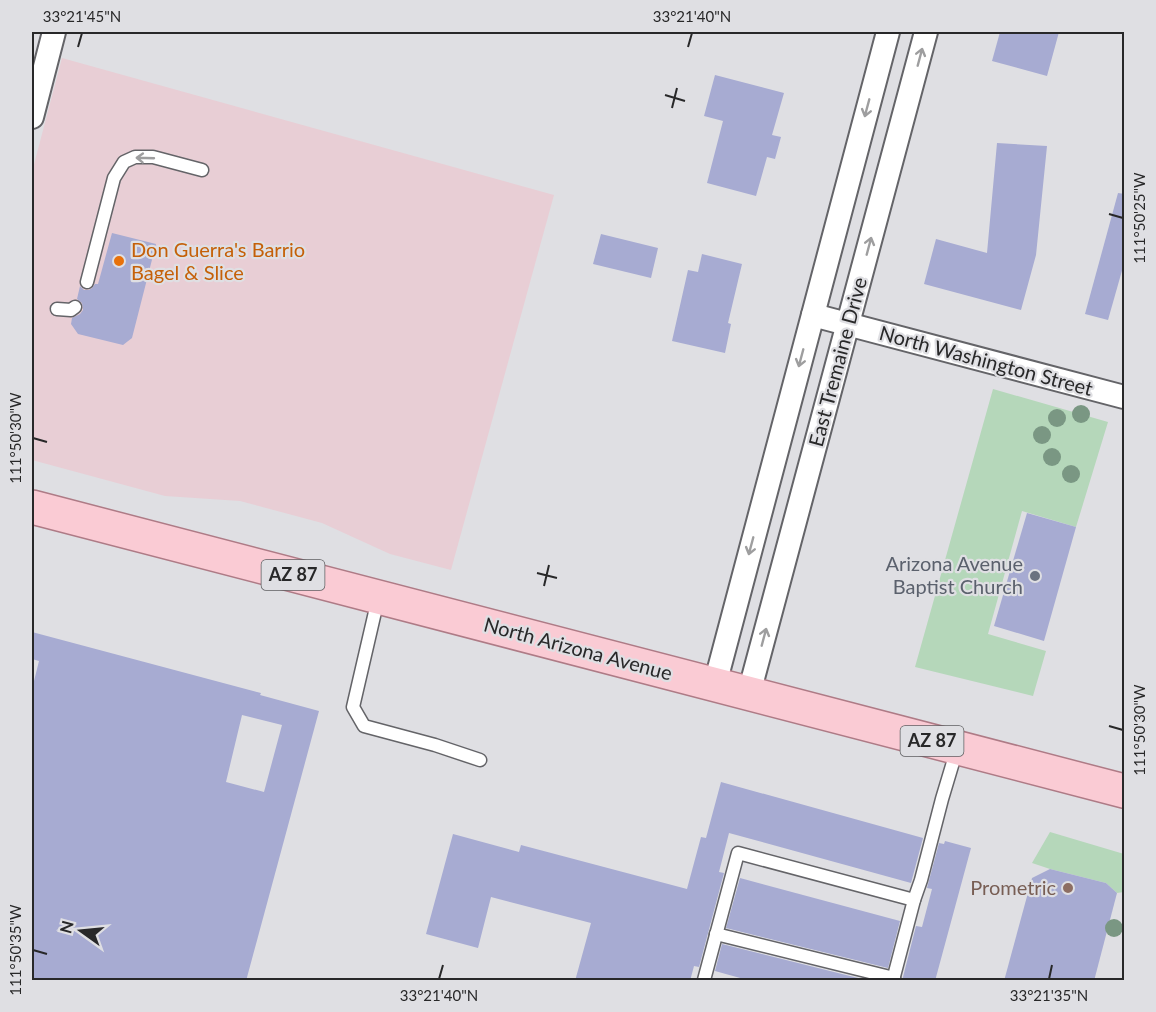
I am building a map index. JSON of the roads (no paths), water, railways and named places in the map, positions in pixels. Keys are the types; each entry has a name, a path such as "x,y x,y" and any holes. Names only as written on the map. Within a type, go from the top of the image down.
{"main road":[{"name":"North Arizona Avenue","path":"32,507 1125,791"}],"street":[{"path":"32,117 54,32"},
{"name":"East Tremaine Drive","path":"715,684 888,32"},
{"name":"East Tremaine Drive","path":"749,693 926,32"},
{"name":"North Washington Street","path":"813,315 1125,397"}],"lane":[{"path":"87,282 114,178 124,162 135,157 153,157 202,170"},
{"path":"57,309 71,310 75,307"},
{"path":"379,597 353,707 364,726 480,760"},
{"path":"716,934 894,979 957,748"},
{"path":"704,981 738,853 914,900"}],"place":[{"name":"Don Guerra's Barrio Bagel & Slice","path":"119,261"},
{"name":"Arizona Avenue Baptist Church","path":"1035,576"},
{"name":"Prometric","path":"1068,888"}]}
